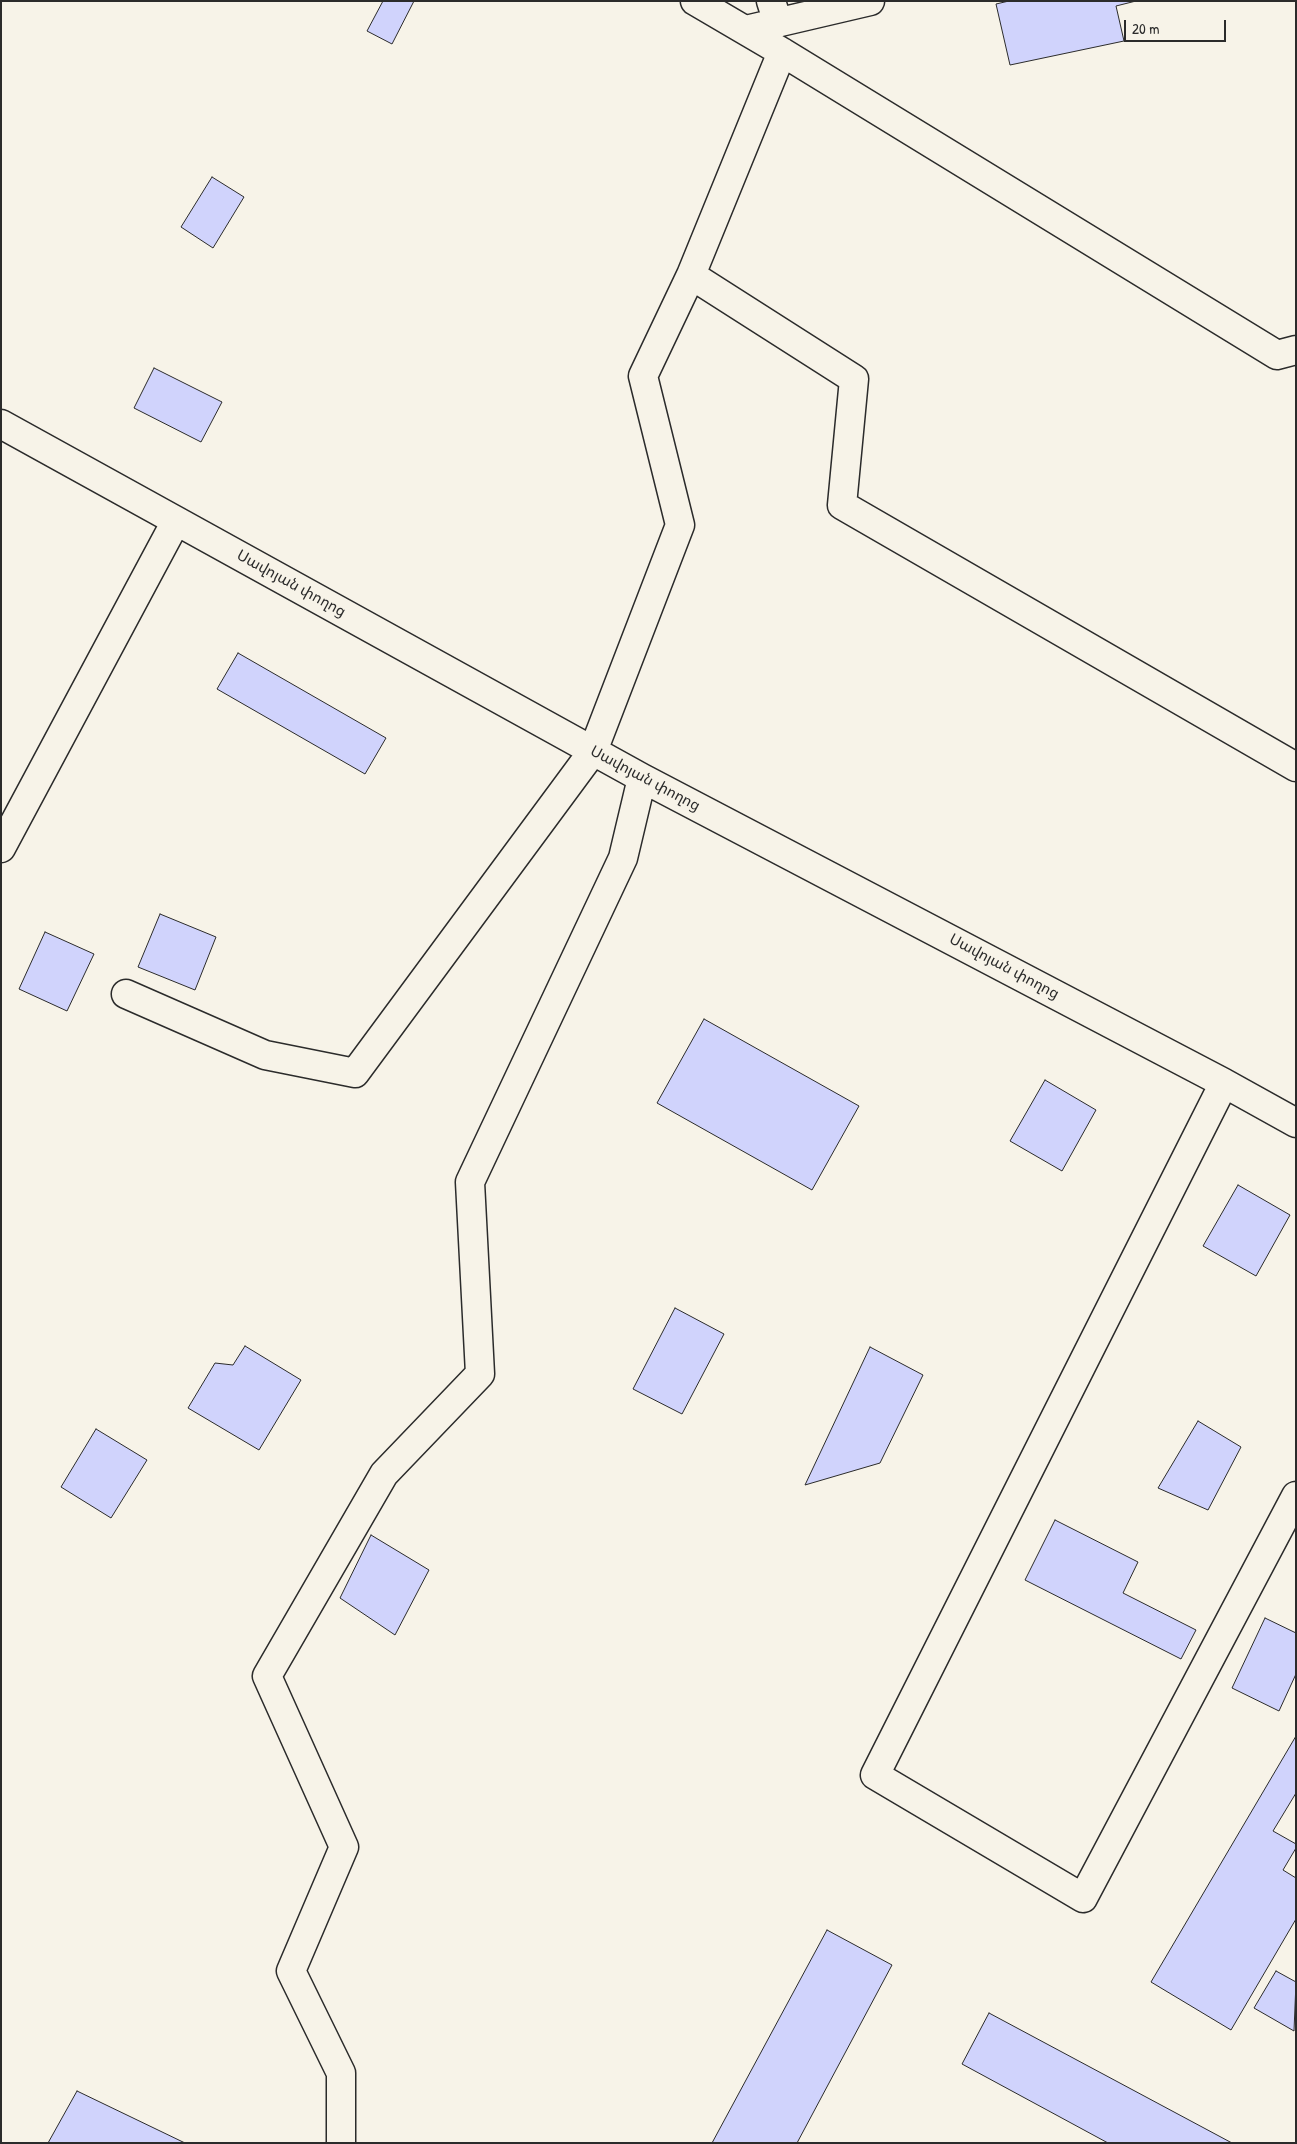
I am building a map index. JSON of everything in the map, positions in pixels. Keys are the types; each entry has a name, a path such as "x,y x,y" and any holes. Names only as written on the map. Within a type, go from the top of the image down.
{"street":[{"path":"695,1 746,30 1277,355 1296,350"},
{"path":"746,30 775,12 870,1"},
{"path":"126,994 265,1056 355,1073 593,751 680,525 643,376 691,275 782,52"},
{"path":"691,275 854,379 842,505 1296,767"},
{"name":"Սավոյան փողոց","path":"1,424 642,778 1296,1122"},
{"path":"1,848 176,520"},
{"path":"341,2143 341,2073 291,1971 344,1847 267,1676 384,1474 480,1374 470,1182 623,858 642,778"},
{"path":"1224,1083 875,1774 1083,1898 1296,1496"}],"building":[{"path":"383,1 414,1 392,44 367,31"},
{"path":"1009,1 1136,1 1116,6 1124,41 1010,65 996,4"},
{"path":"212,177 244,197 213,248 181,227"},
{"path":"154,368 222,402 201,442 134,408"},
{"path":"238,653 386,738 365,774 217,689"},
{"path":"160,914 216,937 195,990 138,967"},
{"path":"45,932 94,954 67,1011 19,989"},
{"path":"704,1019 859,1106 812,1190 657,1103"},
{"path":"1045,1080 1096,1110 1062,1171 1010,1141"},
{"path":"1238,1185 1290,1215 1256,1276 1203,1246"},
{"path":"675,1308 724,1334 682,1414 633,1389"},
{"path":"245,1346 301,1380 259,1450 188,1408 215,1363 233,1365"},
{"path":"870,1347 923,1375 880,1463 805,1485"},
{"path":"1198,1421 1241,1447 1208,1510 1158,1488"},
{"path":"96,1429 147,1460 111,1518 61,1487"},
{"path":"1055,1520 1138,1562 1123,1593 1196,1630 1181,1659 1025,1580"},
{"path":"371,1535 429,1570 395,1635 340,1598"},
{"path":"1265,1618 1296,1633 1296,1674 1279,1711 1232,1688"},
{"path":"1296,1736 1296,1793 1273,1831 1296,1844 1296,1848 1283,1870 1296,1878 1296,1919 1231,2030 1151,1982"},
{"path":"827,1930 892,1965 797,2143 712,2143"},
{"path":"1276,1971 1296,1982 1294,2031 1254,2008"},
{"path":"989,2013 1232,2143 1108,2143 962,2064"},
{"path":"77,2091 185,2143 48,2143"}]}
